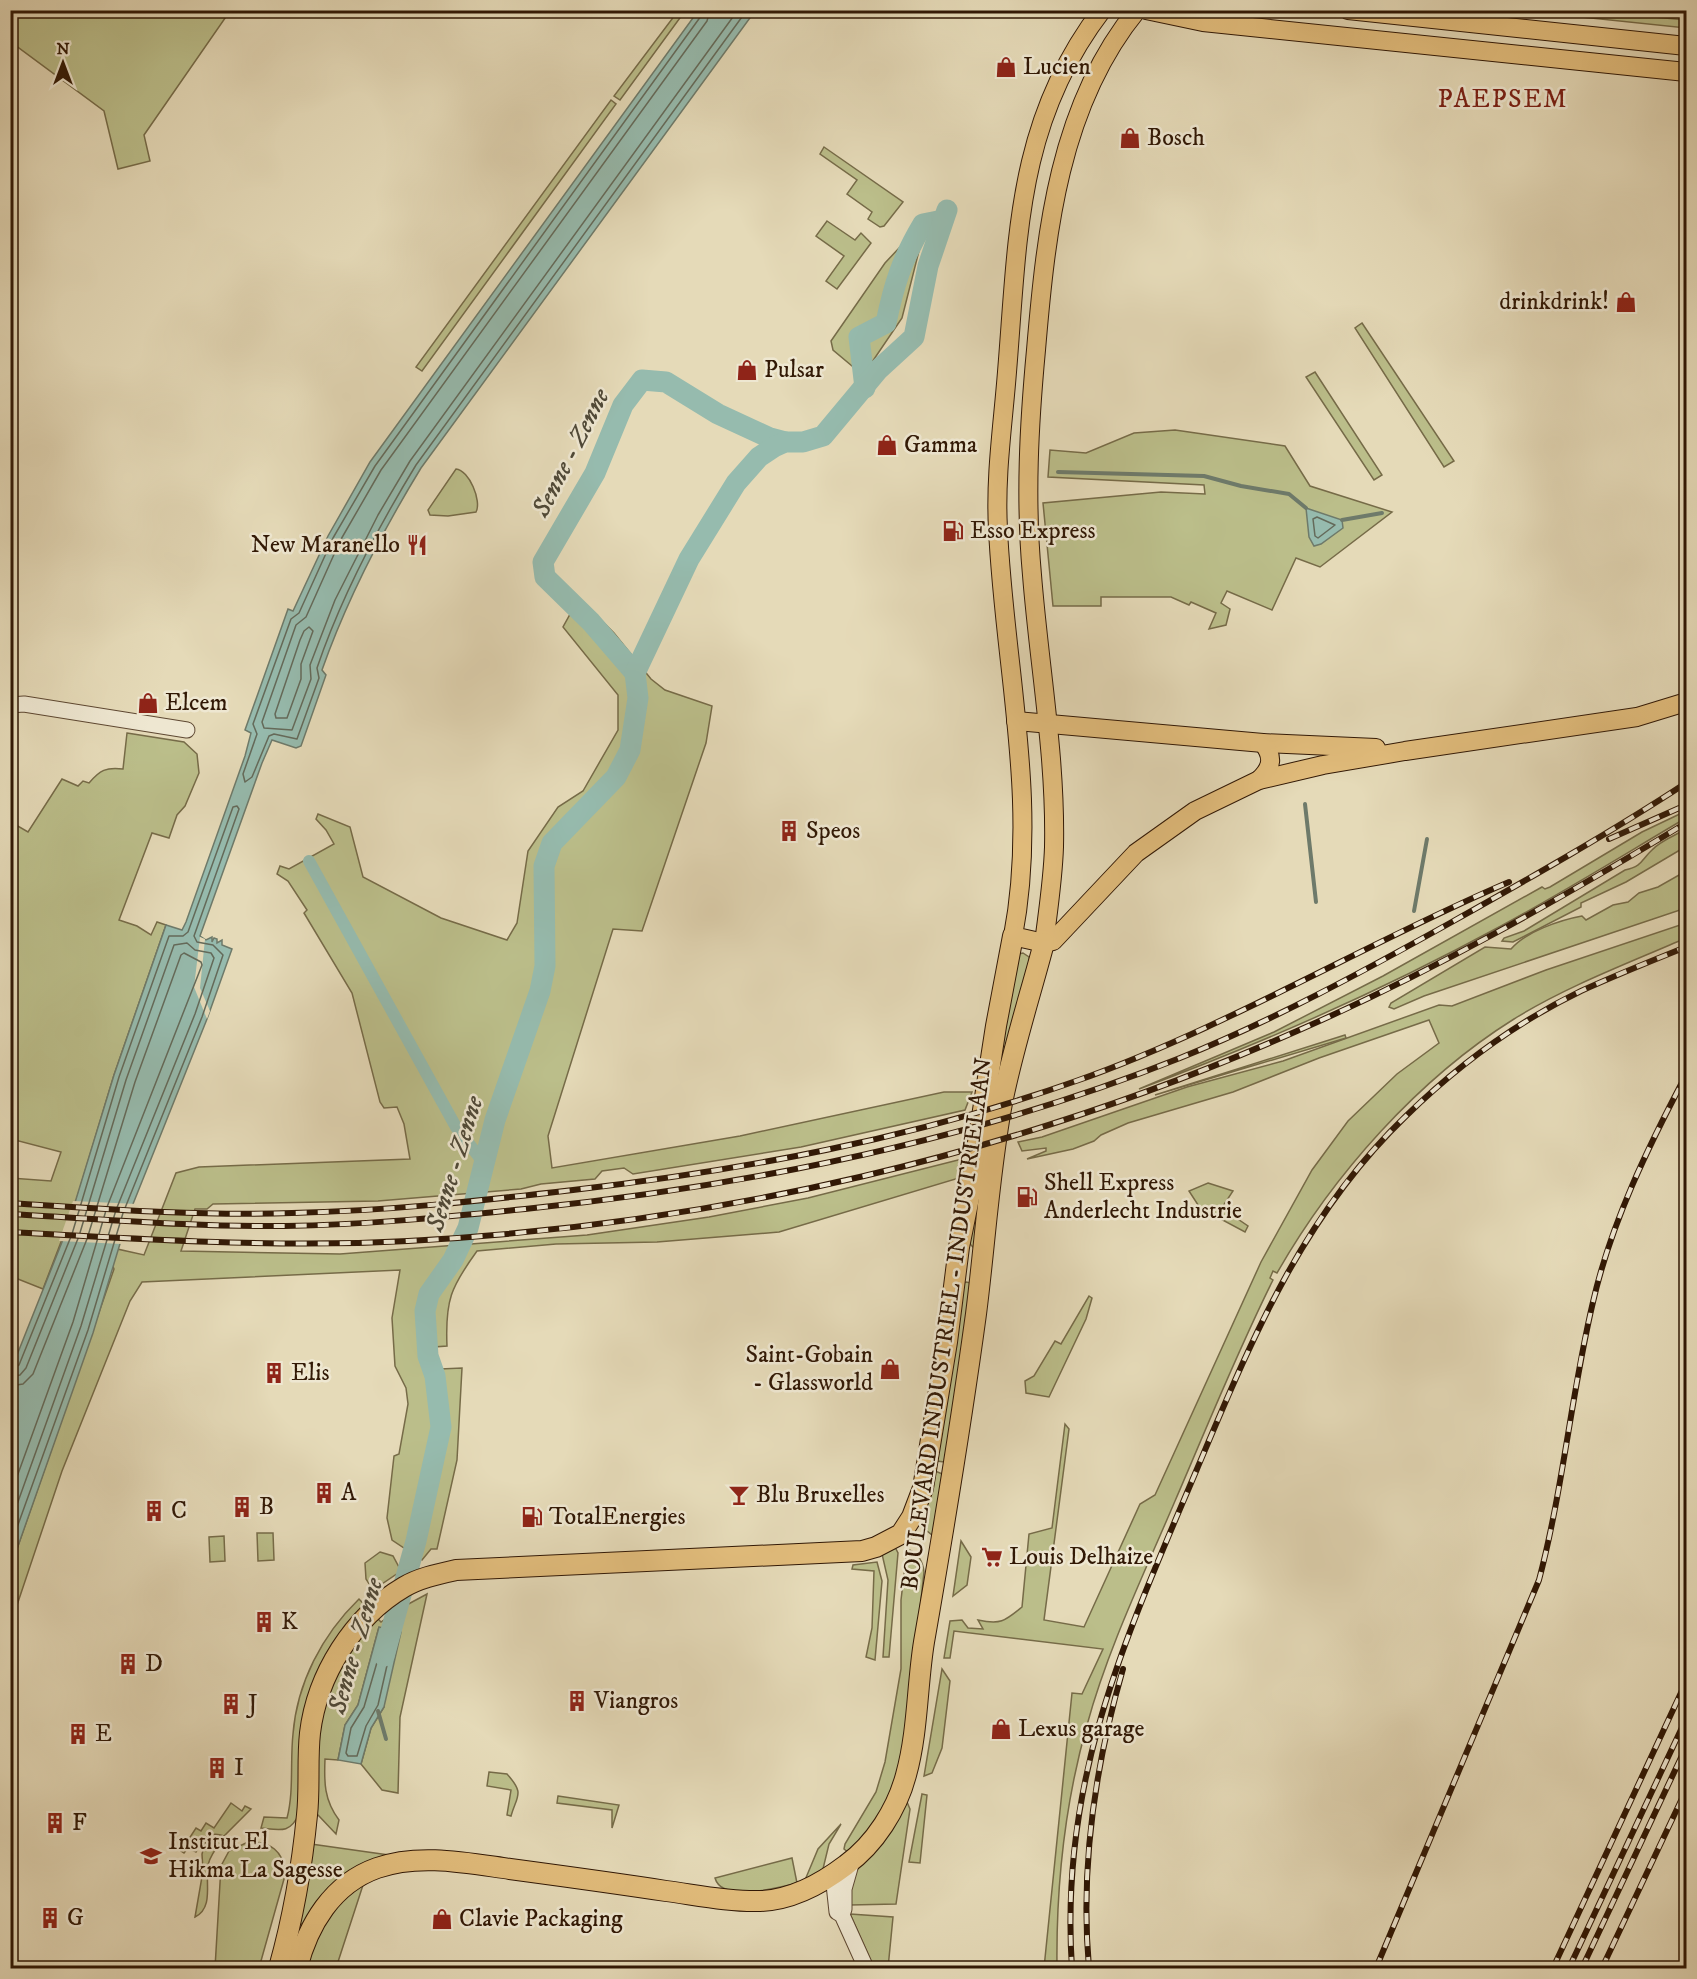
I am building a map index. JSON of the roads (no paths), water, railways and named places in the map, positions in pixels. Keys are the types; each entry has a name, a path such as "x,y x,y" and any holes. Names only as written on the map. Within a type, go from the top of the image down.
{"highway":[{"name":"BOULEVARD INDUSTRIEL - INDUSTRIELAAN","path":"279,1968 299,1880 307,1812 310,1734 315,1704 338,1654 354,1631 378,1605 405,1586 434,1575 456,1570 853,1552 876,1547 901,1534 912,1517 922,1488 945,1353 959,1247 1013,936"},
{"name":"BOULEVARD INDUSTRIEL - INDUSTRIELAAN","path":"297,1968 311,1926 324,1907 356,1879 377,1868 398,1863 449,1860 714,1897 762,1901 805,1891 833,1875 868,1845 887,1820 906,1774 923,1646 941,1553 975,1323 1002,1106 1013,1052 1044,943"}],"main road":[{"name":"BOULEVARD INDUSTRIEL - INDUSTRIELAAN","path":"1013,936 1022,883 1023,845 1016,721 998,528 998,471 1020,209 1034,141 1048,102 1065,68 1102,10"},
{"name":"BOULEVARD INDUSTRIEL - INDUSTRIELAAN","path":"1044,943 1054,847 1052,785 1027,496 1030,416 1045,245 1056,186 1076,123 1100,63 1117,34 1137,10"},
{"path":"1146,10 1203,22 1686,72"},
{"path":"1348,10 1686,46"},
{"path":"1013,936 1044,943 1053,941 1111,877 1162,833 1204,806 1259,780 1405,750 1637,717 1686,702"},
{"path":"1016,721 1263,743 1405,750"},
{"path":"1259,780 1269,771 1271,763 1263,743"},
{"path":"1309,746 1314,767"}],"street":[{"path":"10,705 24,704 187,730"},
{"name":"BOULEVARD INDUSTRIEL - INDUSTRIELAAN","path":"838,1908 844,1910 844,1889 852,1861"},
{"path":"833,1875 838,1908 866,1968"},
{"path":"805,1891 824,1894 838,1908"}],"water":[{"path":"698,11 755,11 421,468 379,541 343,617 322,670 326,675 301,746 296,748 272,740 200,936 206,940 212,937 212,942 214,938 217,939 217,943 222,940 222,945 232,949 207,1019 129,1214 93,1333 11,1566 11,1370 66,1232 114,1075 166,925 182,930 186,922 245,756 251,733 245,730 288,609 293,611 328,536 370,462"},
{"path":"1306,508 1342,520 1343,528 1321,544 1314,546 1309,537"},
{"path":"379,1627 401,1632 384,1707 371,1728 361,1764 338,1760 345,1725 358,1705"}],"waterway":[{"name":"Senne - Zenne","path":"384,1656 416,1541 441,1427 435,1376 428,1356 425,1311 429,1294 453,1260 468,1228 495,1120 540,991 545,966 544,866 552,843 616,777 630,750 638,698 635,673 689,559 736,483 759,457 774,447 785,442 803,442 823,436 878,370 914,337 928,266 947,210"},
{"path":"865,388 859,337 886,323 900,272 909,249 923,224 943,220"},
{"name":"Senne - Zenne","path":"635,673 591,622 545,577 543,562 595,473 623,405 642,380 666,382 718,414 770,438 785,442"},
{"path":"1058,472 1204,476 1241,486 1289,494 1306,508"},
{"path":"1342,520 1382,513"},
{"path":"1305,804 1316,902"},
{"path":"1414,911 1427,839"},
{"path":"309,861 456,1127 483,1162"},
{"path":"378,1711 386,1739"}],"railway":[{"path":"10,1214 251,1226 345,1224 435,1218 608,1199 692,1187 858,1156 940,1136 1101,1087 1180,1058 1284,1012 1540,872 1686,783"},
{"path":"1609,839 1686,805"},
{"path":"10,1232 259,1243 408,1241 523,1232 636,1219 750,1200 862,1176 973,1148 1083,1114 1191,1075 1297,1031 1397,984 1495,933 1686,823"},
{"path":"10,1203 222,1214 397,1208 637,1182 827,1150 890,1136 1014,1102 1132,1060 1241,1011 1509,882"},
{"path":"1072,1968 1071,1899 1076,1834 1087,1771 1103,1711 1146,1591 1238,1373 1283,1281 1309,1237 1337,1195 1369,1155 1406,1116 1489,1046 1557,1003 1607,979 1686,947"},
{"path":"1376,1968 1539,1580 1554,1511 1585,1337 1601,1273 1620,1214 1632,1186 1686,1075"},
{"path":"1089,1968 1087,1892 1092,1817 1105,1742 1123,1669"},
{"path":"1553,1968 1686,1682"},
{"path":"1569,1968 1686,1719"},
{"path":"1582,1968 1686,1747"},
{"path":"1602,1968 1686,1790"}],"place":[{"name":"Lucien","path":"1006,67"},
{"name":"Bosch","path":"1130,138"},
{"name":"drinkdrink!","path":"1626,302"},
{"name":"Pulsar","path":"747,370"},
{"name":"Gamma","path":"887,445"},
{"name":"Esso Express","path":"953,531"},
{"name":"New Maranello","path":"417,545"},
{"name":"Elcem","path":"148,703"},
{"name":"Speos","path":"789,831"},
{"name":"Shell Express Anderlecht Industrie","path":"1027,1197"},
{"name":"Saint-Gobain - Glassworld","path":"890,1369"},
{"name":"Elis","path":"274,1373"},
{"name":"A","path":"324,1493"},
{"name":"Blu Bruxelles","path":"739,1495"},
{"name":"B","path":"242,1507"},
{"name":"C","path":"154,1511"},
{"name":"TotalEnergies","path":"532,1517"},
{"name":"Louis Delhaize","path":"992,1557"},
{"name":"K","path":"264,1622"},
{"name":"D","path":"128,1664"},
{"name":"Viangros","path":"577,1701"},
{"name":"J","path":"231,1704"},
{"name":"Lexus garage","path":"1001,1729"},
{"name":"E","path":"78,1734"},
{"name":"I","path":"217,1768"},
{"name":"F","path":"55,1823"},
{"name":"Institut El Hikma La Sagesse","path":"151,1856"},
{"name":"G","path":"50,1918"},
{"name":"Clavie Packaging","path":"442,1919"}],"district":[{"name":"PAEPSEM","path":"1503,99"}]}
